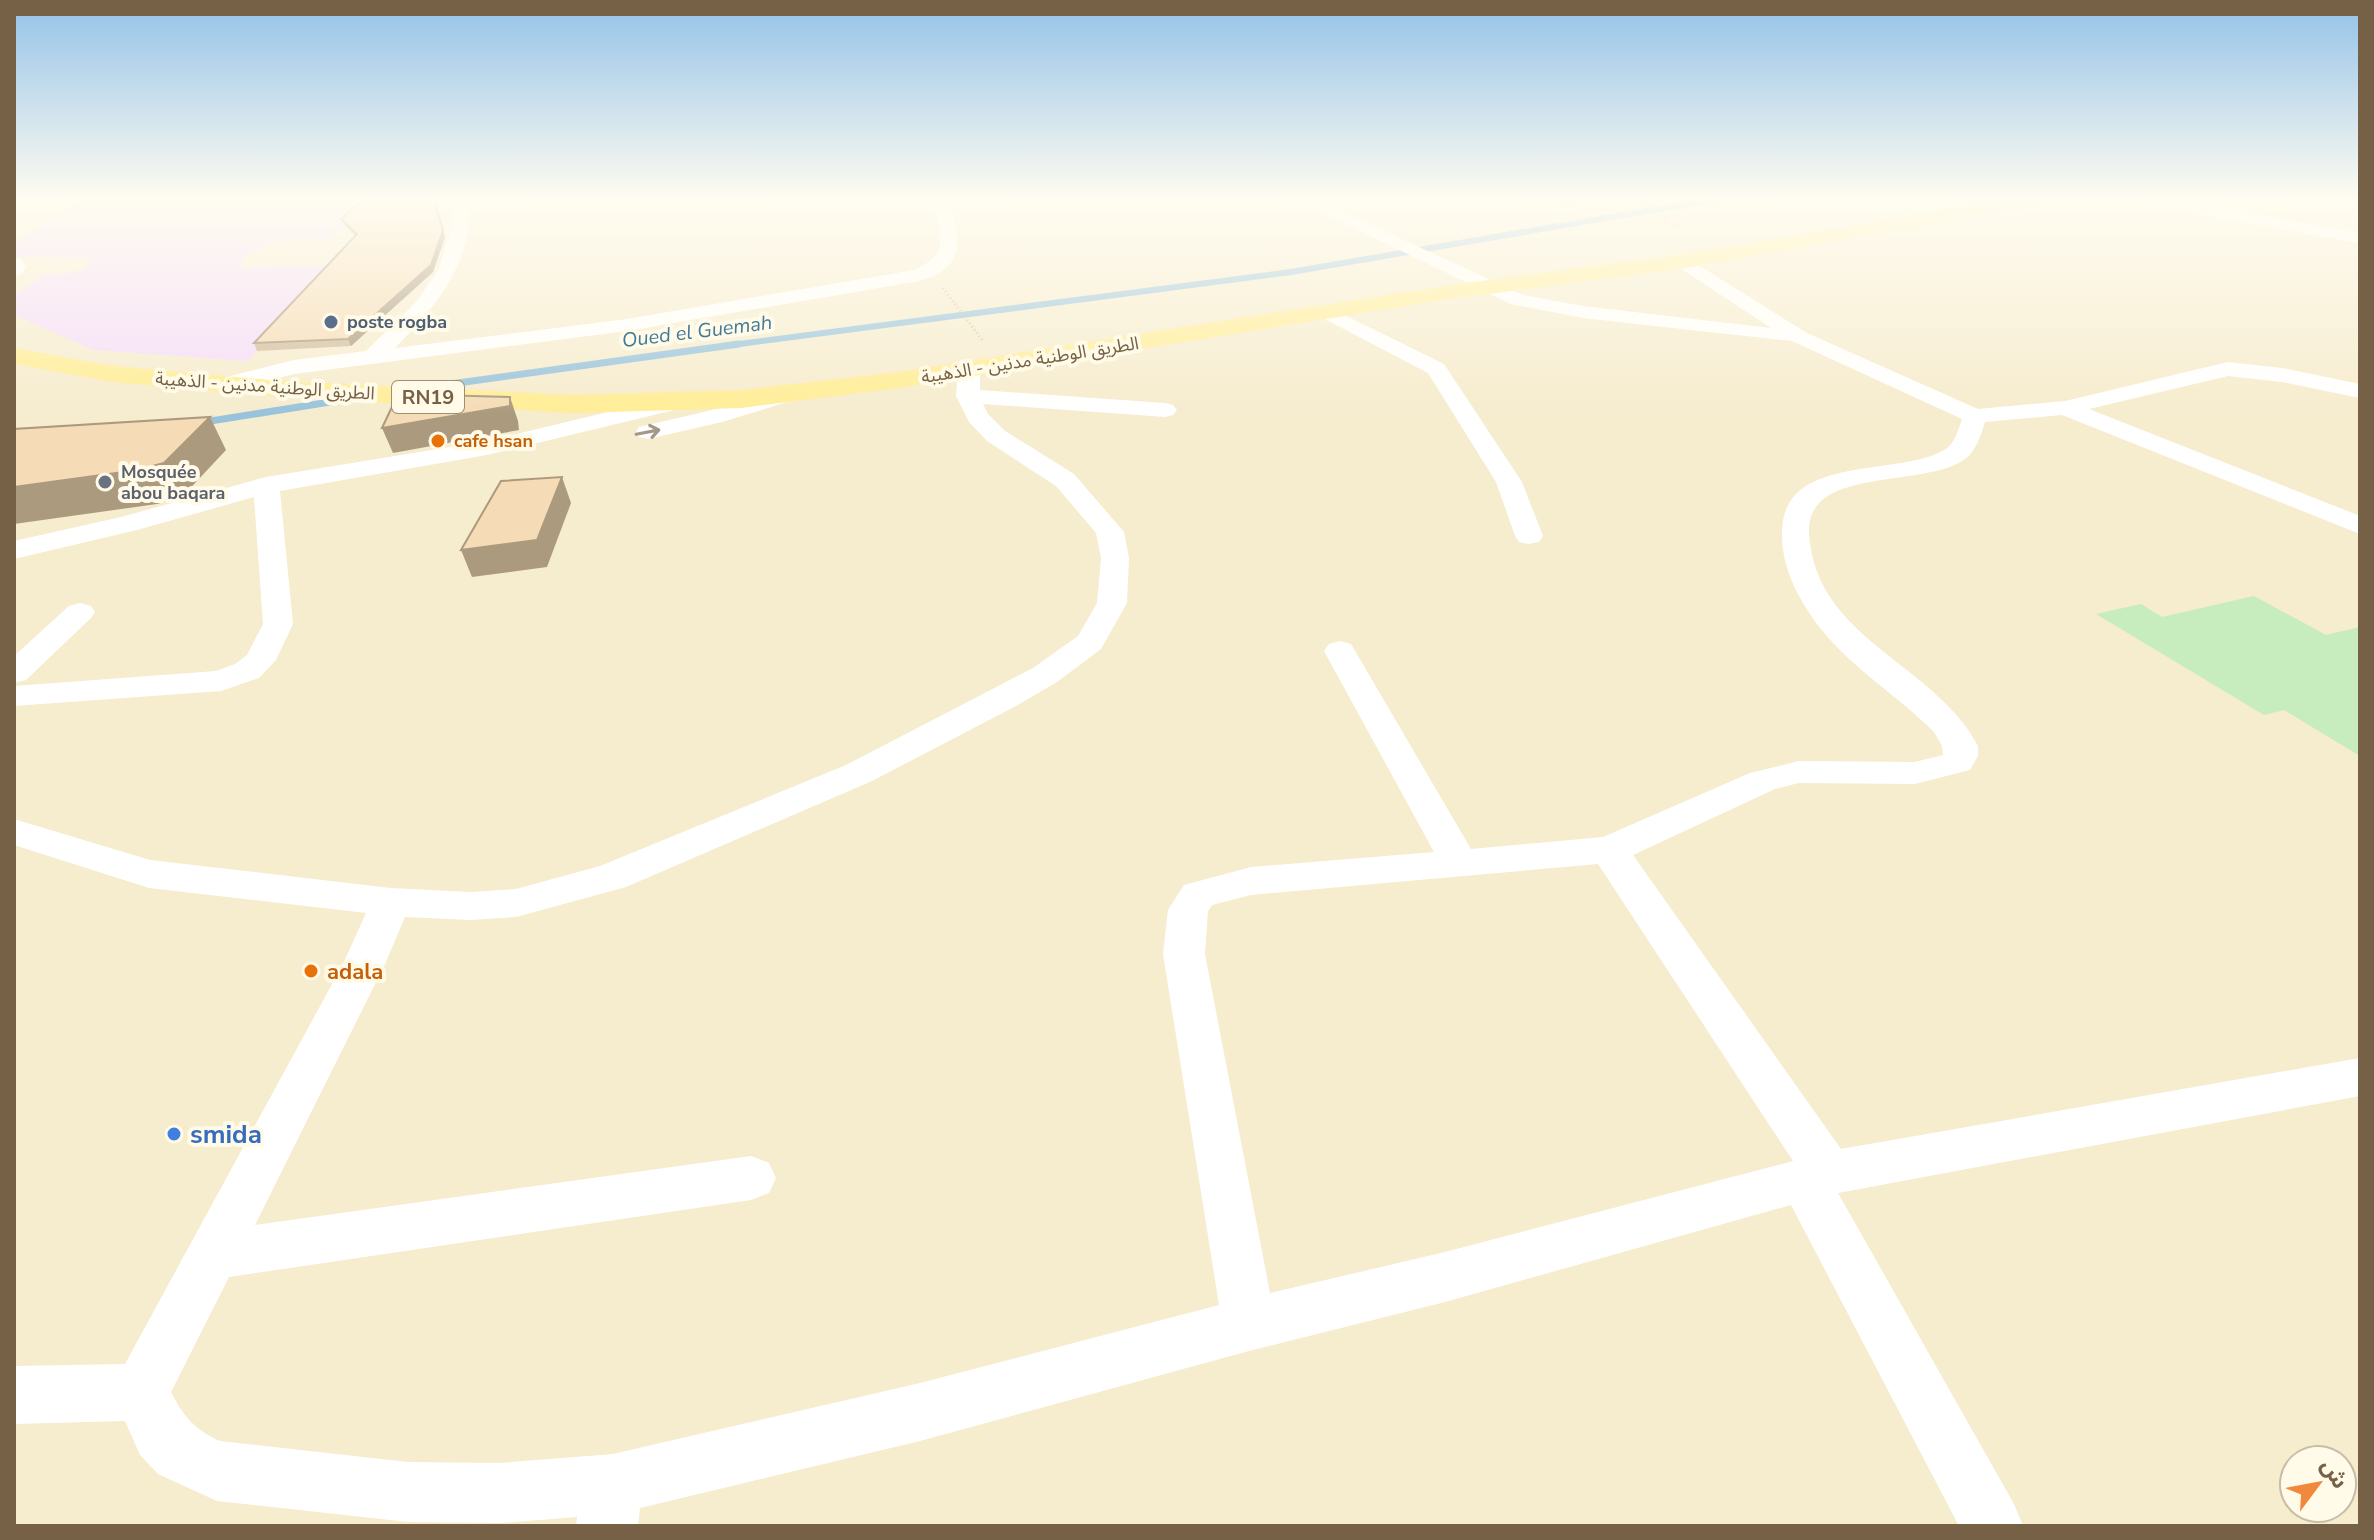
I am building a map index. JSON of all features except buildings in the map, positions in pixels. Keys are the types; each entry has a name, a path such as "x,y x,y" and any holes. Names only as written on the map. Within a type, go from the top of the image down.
{"main road":[{"name":"الطريق الوطنية مدنين - الذهيبة","path":"14,356 112,374 222,385 574,404 679,402 982,376 1326,312 1612,271"}],"street":[{"path":"373,357 440,288 447,271"},
{"path":"222,385 294,367 739,308 874,284 928,271"},
{"path":"1453,271 1518,300 1552,308 1800,337"},
{"path":"1694,271 1800,337 1975,416 2065,408 2228,369 2269,373 2360,391"},
{"path":"1326,312 1436,369 1500,465 1529,536"},
{"path":"14,832 149,874 391,902 470,906 516,903 612,877 859,773 1004,699 1045,675 1090,642 1102,626 1114,595 1115,558 1110,532 1065,480 996,436 977,417 982,376 1165,410"},
{"path":"487,448 591,441 640,434 714,417 786,395"},
{"path":"14,550 127,524 266,485 487,448 679,402"},
{"path":"2065,408 2360,526"},
{"path":"1249,1324 1184,954 1188,910 1198,895 1251,881 1609,850 1763,781 1799,772 1915,773 1957,762 1961,755 1960,743 1944,724 1855,647 1824,612 1801,574 1793,536 1795,519 1809,498 1817,492 1851,477 1942,461 1956,454 1963,445 1975,416"},
{"path":"14,696 221,681 247,671 260,660 278,624 266,485"},
{"path":"14,673 80,612"},
{"path":"1340,651 1459,862"},
{"path":"1609,850 1816,1176 1992,1526"},
{"path":"141,1392 364,964 391,902"},
{"path":"141,1392 161,1434 179,1453 217,1471 408,1492 500,1493 610,1505 920,1412 1249,1324 1445,1277 1816,1176 2360,1077"},
{"path":"212,1255 751,1178"},
{"path":"14,1395 141,1392"}],"path":[{"path":"933,271 975,333 992,351 982,376"}],"shaded area":[{"path":"14,271 2360,271 2360,1526 14,1526"},
{"path":"331,271 248,361 94,350 14,315 14,295 44,275"}],"green space":[{"path":"2254,596 2326,635 2360,627 2360,756 2284,710 2264,715 2096,614 2141,604 2162,617"}],"waterway":[{"name":"Oued el Guemah","path":"734,345 1298,271"},
{"name":"Oued el Guemah","path":"734,345 739,344"},
{"name":"Oued el Guemah","path":"407,390 734,345"},
{"name":"Oued el Guemah","path":"724,346 734,345"},
{"name":"Oued el Guemah","path":"198,423 355,398"}],"place":[{"name":"poste rogba","path":"331,322"},
{"name":"cafe hsan","path":"438,441"},
{"name":"Mosquée abou baqara","path":"105,482"},
{"name":"adala","path":"311,971"},
{"name":"smida","path":"174,1134"}]}
